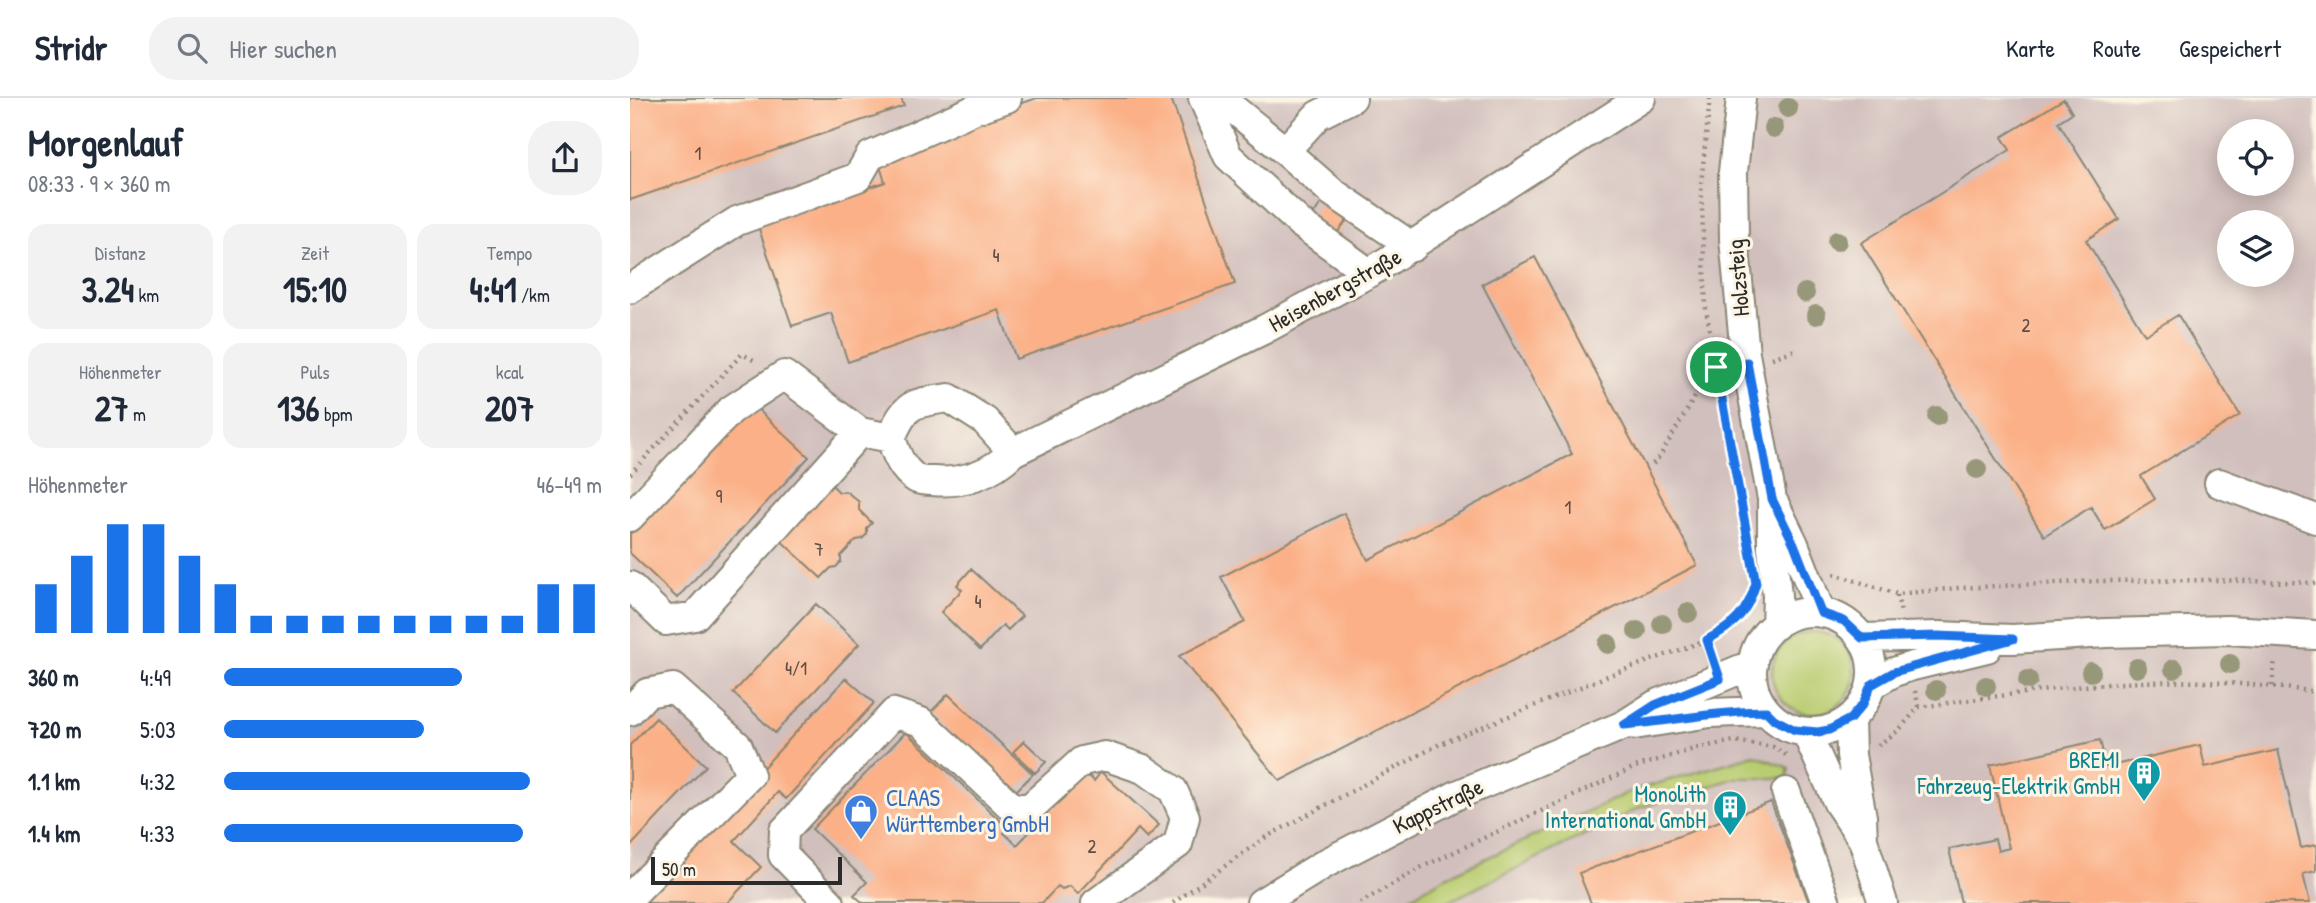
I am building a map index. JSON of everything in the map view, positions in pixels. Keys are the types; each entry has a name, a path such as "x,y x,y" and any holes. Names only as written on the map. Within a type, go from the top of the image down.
{"street":[{"path":"630,289 737,221 858,177 870,156 1007,98"},
{"path":"1203,98 1228,156 1300,223 1369,273"},
{"path":"1220,98 1332,192 1413,247"},
{"path":"1285,151 1318,115 1352,98"},
{"name":"Heisenbergstraße","path":"891,438 899,462 918,480 946,482 979,475 1002,462 1013,452 1265,330 1369,273 1641,98"},
{"name":"Holzsteig","path":"1741,98 1732,205 1738,299 1772,499 1776,625"},
{"path":"630,517 731,410 784,375 860,432 891,438 900,418 915,402 949,398 985,421 1013,452"},
{"path":"630,586 666,621 695,616 860,432"},
{"path":"2219,482 2316,519"},
{"name":"Holzsteig","path":"1772,499 1784,520 1821,613"},
{"path":"1821,613 1844,621 1862,638 1871,660 1871,685 1863,704 1850,719 1829,730 1806,732 1784,725 1766,711 1755,689 1753,664 1760,642 1776,625 1797,614 1821,613"},
{"path":"1862,638 1938,636 2013,639 2179,631 2316,635"},
{"path":"1871,685 1909,667 2013,639"},
{"name":"Kappstraße","path":"1261,903 1326,863 1457,794 1624,725 1655,705 1753,664"},
{"path":"630,711 647,693 673,688 738,746 750,775 630,897"},
{"name":"Kappstraße","path":"1624,725 1728,712 1766,711"},
{"path":"830,903 783,855 783,831 894,713 921,722 1014,809 1031,807 1082,761 1105,756 1143,769 1173,790 1185,817 1178,844 1096,903"},
{"path":"1850,719 1851,755 1862,817 1863,840 1883,903"},
{"path":"1806,732 1838,803 1863,840"},
{"path":"1786,792 1826,903"}],"path":[{"path":"1710,98 1701,184 1706,310 1744,515"},
{"path":"1653,464 1661,456 1702,385 1716,367 1779,356 1798,349"},
{"path":"1807,575 1826,572 1897,594 2099,581 2316,583"},
{"path":"1173,903 1266,837 1440,744 1562,693 1707,640 1724,631 1746,609 1756,583 1776,580"},
{"path":"1707,640 1720,679"},
{"path":"1919,707 2143,682 2204,682 2316,692"},
{"path":"1728,712 1734,741"},
{"path":"1360,903 1422,867 1635,767 1696,748 1734,741 1773,747 1791,759"}],"shaded area":[{"path":"630,98 2316,98 2316,903 630,903"}],"green space":[{"path":"1813,632 1829,635 1842,644 1851,657 1854,673 1851,689 1842,702 1829,711 1813,714 1797,711 1784,702 1775,689 1772,673 1775,657 1784,644 1797,635"},
{"path":"1754,755 1789,768 1787,778 1736,778 1639,808 1446,903 1400,903 1446,877 1632,791"}],"building":[{"path":"630,98 901,98 904,106 630,200"},
{"path":"1037,98 1171,98 1235,284 1016,359 999,310 848,362 831,313 792,326 758,226 885,182 876,153"},
{"path":"2064,99 2072,113 2058,122 2119,219 2086,240 2145,335 2178,315 2240,415 2141,476 2155,499 2105,530 2091,507 2044,536 1861,243 2010,150 2002,137"},
{"path":"1323,201 1347,220 1336,234 1312,216"},
{"path":"1535,257 1697,565 1280,781 1179,656 1245,622 1221,577 1344,513 1368,560 1572,454 1482,284"},
{"path":"752,404 809,457 677,598 630,553 630,534"},
{"path":"829,482 839,492 847,492 859,502 859,510 872,523 867,528 867,534 856,540 841,556 841,562 821,578 777,537"},
{"path":"971,569 1022,616 1008,630 1003,625 980,650 941,612 962,590 957,585"},
{"path":"816,604 859,644 775,733 733,693"},
{"path":"846,678 874,703 786,799 778,792 734,841 761,867 727,903 638,903"},
{"path":"948,694 1033,774 1014,793 930,713"},
{"path":"656,718 706,766 630,847 630,745"},
{"path":"906,732 1008,828 1004,833 1017,845 1086,773 1094,781 1101,772 1159,825 1147,838 1138,829 1078,894 1070,886 1062,889 1058,886 1042,903 863,903 854,895 867,882 812,829"},
{"name":"BREMI Fahrzeug-Elektrik GmbH","path":"2100,740 2106,767 2200,745 2205,767 2278,750 2301,848 2316,845 2316,871 2303,874 2310,903 1961,903 1949,849 1995,839 1998,851 2009,848 1990,765"},
{"path":"1024,741 1046,762 1035,773 1013,752"},
{"name":"Monolith International GmbH","path":"1771,802 1809,903 1591,903 1579,873"}],"place":[{"name":"BREMI Fahrzeug-Elektrik GmbH","path":"2144,803"},
{"name":"Monolith International GmbH","path":"1730,837"},
{"name":"CLAAS Württemberg GmbH","path":"861,841"}],"route":[{"path":"1747,362 1772,499 1784,520 1821,613 1844,621 1862,638 1938,636 2013,639 1894,672 1871,685 1863,704 1850,719 1829,730 1795,730 1774,719 1766,711 1710,713 1624,725 1655,705 1720,679 1707,640 1737,620 1746,609 1756,583 1716,367 1747,362"}]}
